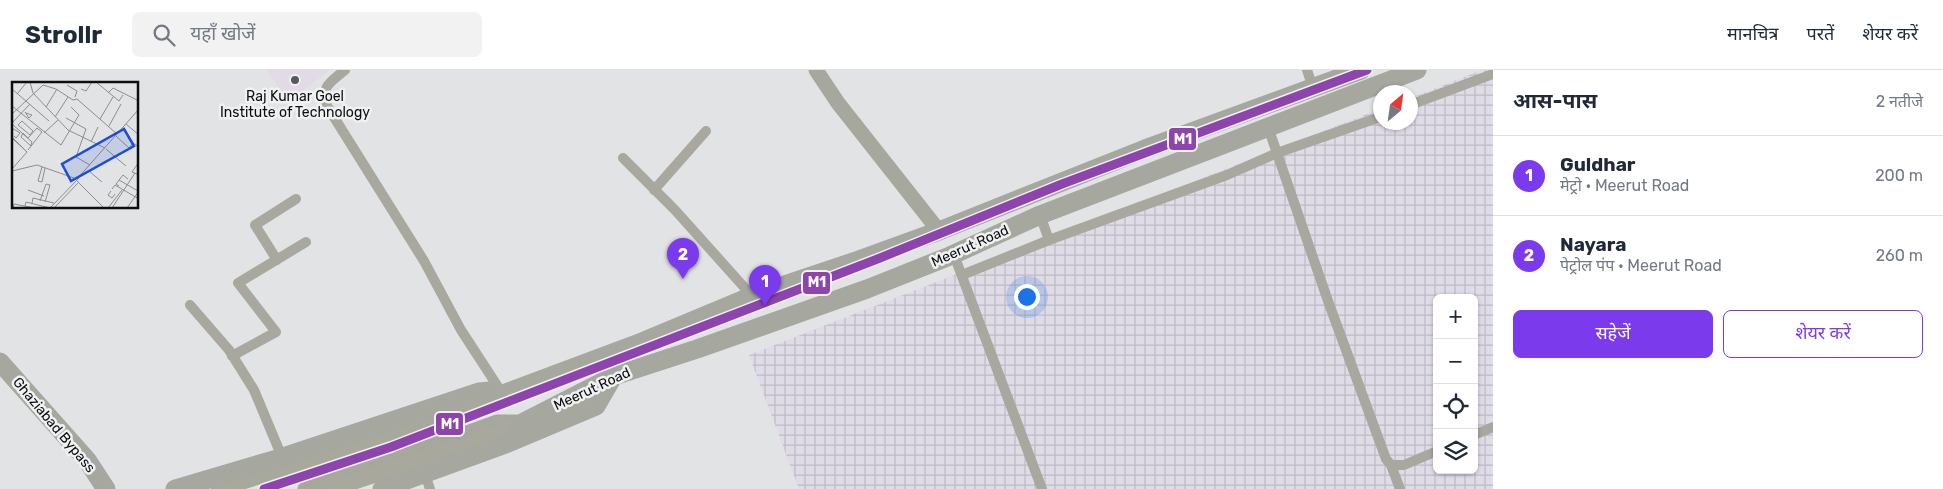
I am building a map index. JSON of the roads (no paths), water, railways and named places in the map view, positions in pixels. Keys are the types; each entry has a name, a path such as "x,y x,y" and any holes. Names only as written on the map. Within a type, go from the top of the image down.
{"highway":[{"name":"Meerut Road","path":"500,395 605,356 752,296 939,231 1145,149 1361,70"},
{"name":"Meerut Road","path":"524,422 614,376 796,314 954,255 1040,215 1417,70"},
{"path":"382,489 428,482 508,443 596,406 614,376 605,356"},
{"name":"Ghaziabad Bypass","path":"0,362 87,460 106,489"},
{"name":"Ghaziabad Bypass","path":"0,381 77,469 90,489"},
{"path":"176,489 282,457 479,392 490,391 500,395"},
{"path":"508,443 524,422"}],"main road":[{"path":"219,489 365,444 500,395"},
{"path":"332,489 478,440 524,422"}],"street":[{"path":"242,489 483,408 495,402 500,395 461,330 424,262 326,106 323,98 325,90 345,70"},
{"path":"816,70 838,103 939,231"},
{"path":"1307,70 1313,88"},
{"path":"1418,102 1493,74"},
{"path":"962,275 1050,240 1227,175 1277,153 1373,119"},
{"path":"1268,127 1382,451 1391,465 1400,489"},
{"path":"654,190 706,131"},
{"path":"623,158 708,246 752,296"},
{"path":"277,260 255,225 296,198"},
{"path":"1040,215 1050,240"},
{"path":"232,356 276,332 238,283 306,242"},
{"path":"954,255 1042,489"},
{"path":"190,305 232,356 260,403 282,457"},
{"path":"305,489 498,422 524,422"},
{"path":"1478,433 1493,426"},
{"path":"1391,465 1404,465 1433,453"}],"place":[{"name":"Raj Kumar Goel Institute of Technology","path":"295,80"},
{"name":"Nayara","path":"683,279"},
{"name":"Guldhar","path":"765,306"}]}
